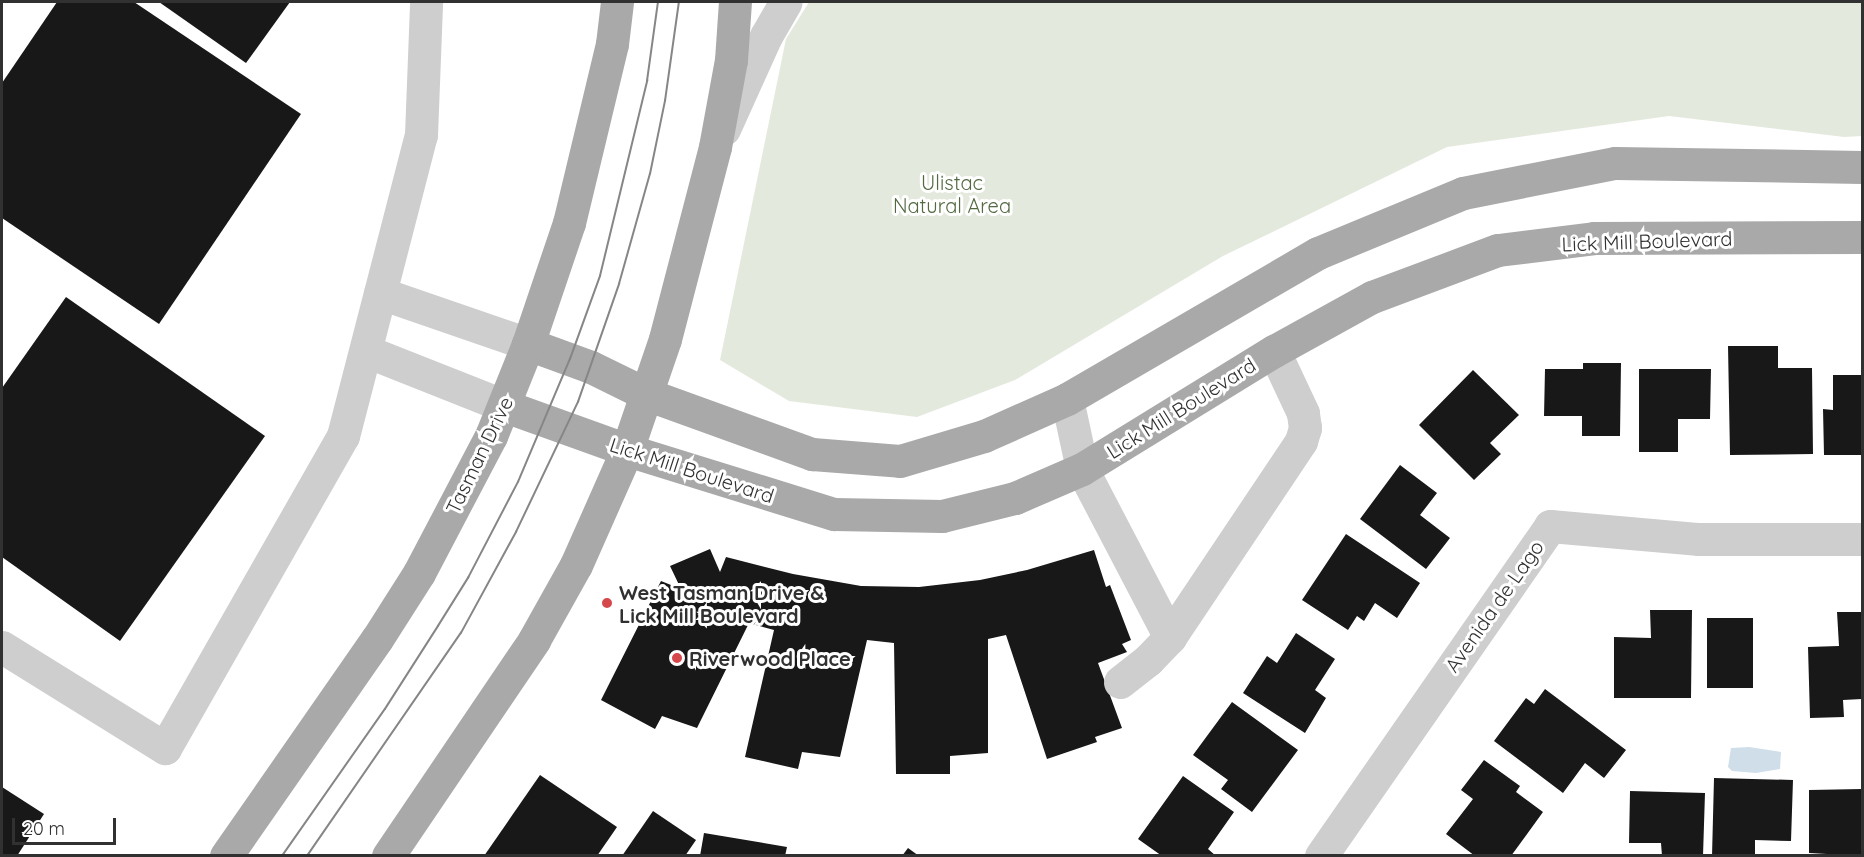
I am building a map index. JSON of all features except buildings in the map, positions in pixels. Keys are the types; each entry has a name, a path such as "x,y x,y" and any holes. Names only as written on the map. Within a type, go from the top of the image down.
{"main road":[{"name":"Tasman Drive","path":"226,855 377,639 419,573 505,406 569,223 612,44 617,2"},
{"path":"388,855 534,640 576,565 627,450 665,339 689,255 715,147 732,60 735,2"},
{"path":"528,344 591,367 646,394 812,454 900,461 984,436 1067,399 1318,253 1463,193 1615,163 1863,167"},
{"name":"Lick Mill Boulevard","path":"505,406 627,450 834,514 942,516 1015,498 1082,469 1274,351 1372,297 1498,250 1594,238 1863,237"}],"street":[{"path":"2,646 165,748 343,436 422,135 426,2"},
{"path":"715,147 766,36 786,2"},
{"path":"380,292 528,344"},
{"path":"366,351 505,406"},
{"path":"1120,682 1148,660 1170,637 1301,441 1305,428 1303,413 1274,351"},
{"path":"1067,399 1082,469 1170,637"},
{"name":"Avenida de Lago","path":"1322,855 1550,526 1699,539 1863,539"}],"green space":[{"name":"Ulistac Natural Area","path":"809,2 1862,2 1862,136 1844,137 1669,116 1447,147 1223,256 1015,380 917,417 789,401 720,360 786,39"}],"shaded area":[{"path":"1749,747 1781,752 1780,769 1756,773 1732,771 1728,767 1731,748"}],"tram line":[{"path":"282,856 385,709 438,626 468,578 518,482 570,359 600,276 647,81 658,2"},
{"path":"307,856 461,633 516,532 578,402 619,284 650,174 665,101 679,2"}],"place":[{"name":"West Tasman Drive & Lick Mill Boulevard","path":"607,603"},
{"name":"Riverwood Place","path":"677,658"}]}
